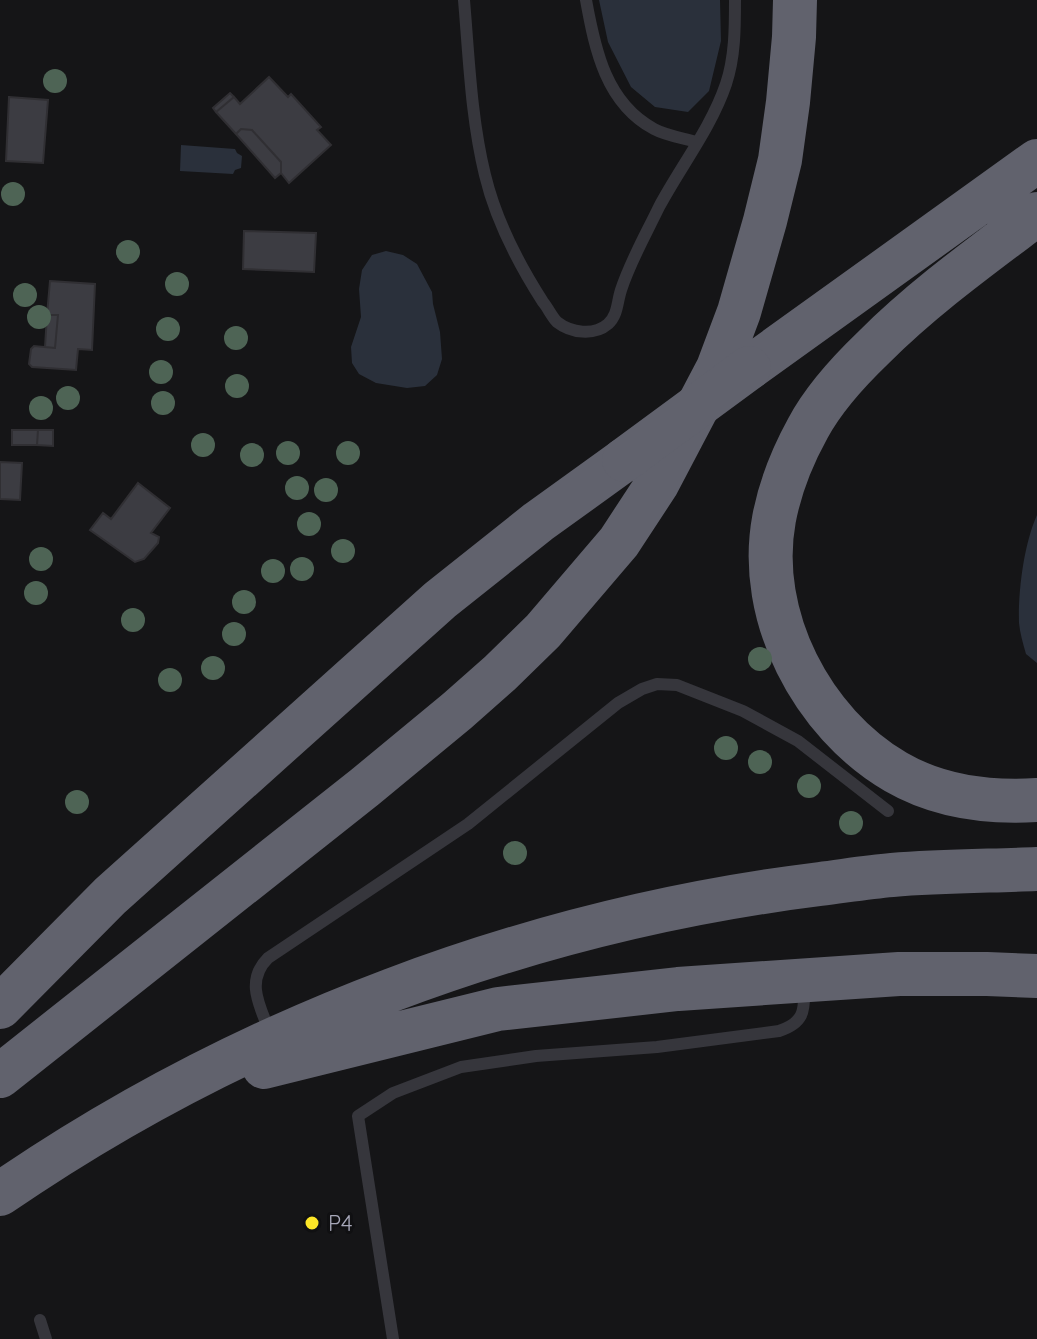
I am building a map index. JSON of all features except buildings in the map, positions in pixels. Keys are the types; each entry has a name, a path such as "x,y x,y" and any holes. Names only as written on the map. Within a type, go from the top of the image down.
{"highway":[{"path":"0,1076 457,711 543,631 619,542 657,484 718,368 739,312 780,160 788,102 795,0"},
{"path":"0,1007 110,896 440,600 538,522 1024,170"},
{"path":"1034,216 920,303 856,365 832,393 808,428 788,468 773,522 772,552 773,583 788,644 813,692 844,731 897,772 925,785 975,799 1037,800"},
{"path":"0,1194 51,1159 172,1091 273,1040 356,1003 523,945 663,910 762,891 890,875 1037,869"},
{"path":"172,1091 498,1009 678,989 899,974 1037,976"}],"lane":[{"path":"464,0 473,105 493,205 508,241 556,321 570,329 586,332 609,323 617,310 621,291 649,229 727,82 735,42 735,0"},
{"path":"586,0 602,69 624,106 657,131 697,142"},
{"path":"273,1040 255,989 256,975 268,958 468,824 618,703 642,689 657,684 677,685 743,711 798,741 888,811"},
{"path":"393,1339 358,1116 393,1093 461,1067 536,1056 657,1047 779,1031 800,1019 804,1000 803,981"},
{"path":"40,1320 46,1339"}],"shaded area":[{"path":"599,0 720,0 721,41 709,91 688,112 655,107 631,87 608,42"},
{"path":"181,145 235,149 242,156 241,168 233,174 180,171"},
{"path":"386,251 403,255 417,264 432,292 442,359 437,375 425,386 407,388 376,383 359,374 352,363 351,347 361,317 359,289 362,270 372,255"},
{"path":"1037,515 1037,663 1026,654 1019,627 1019,610 1025,553"}],"place":[{"name":"P4","path":"312,1223"}]}
